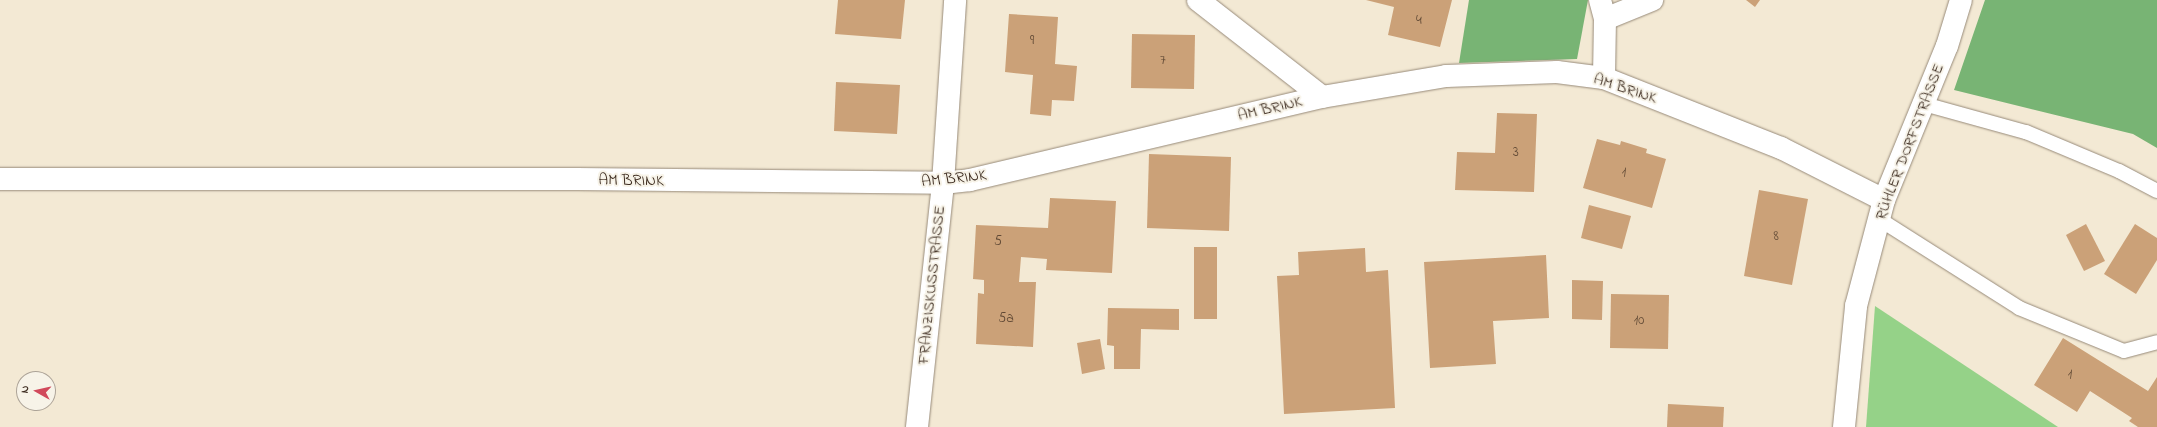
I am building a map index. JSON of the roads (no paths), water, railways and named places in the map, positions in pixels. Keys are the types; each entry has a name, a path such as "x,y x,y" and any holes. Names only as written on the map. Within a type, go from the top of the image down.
{"street":[{"name":"FRANZISKUSSTRASSE","path":"917,427 943,183 955,0"},
{"name":"AM BRINK","path":"1198,0 1322,97"},
{"path":"1604,78 1603,9 1652,0"},
{"name":"RÜHLER DORFSTRASSE","path":"1844,427 1856,306 1881,210 1947,46 1961,0"},
{"name":"AM BRINK","path":"0,179 578,179 943,183 970,180 1322,97 1446,76 1557,72 1604,78 1781,148 1881,210"}],"lane":[{"path":"1924,104 2026,132 2119,171 2157,191"},
{"path":"1881,210 2019,308 2124,351 2157,342"}]}
